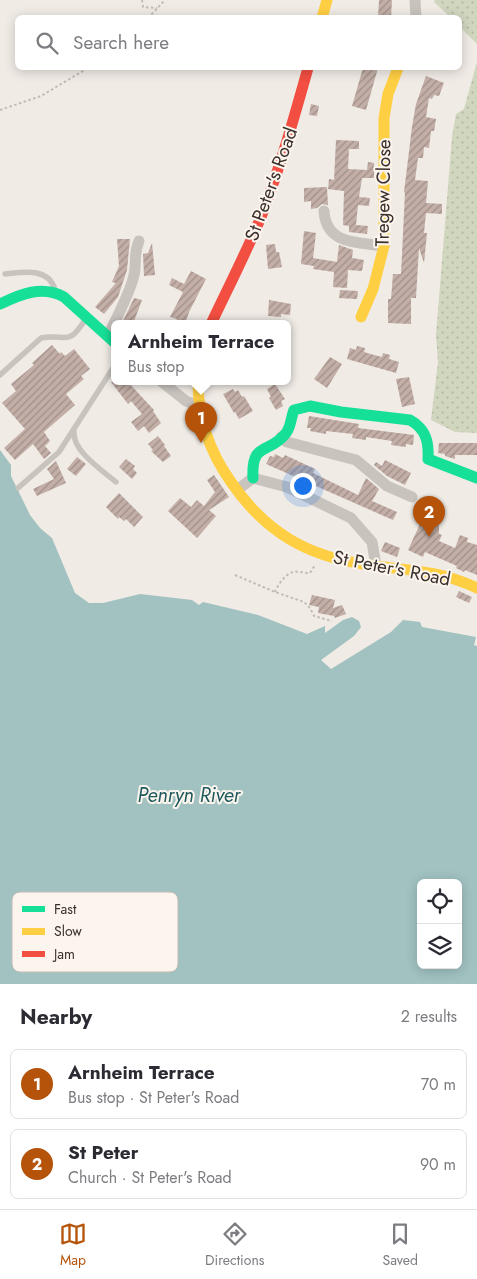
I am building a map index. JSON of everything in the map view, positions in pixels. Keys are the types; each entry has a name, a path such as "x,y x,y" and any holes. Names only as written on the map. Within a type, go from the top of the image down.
{"street":[{"path":"323,15 327,0"},
{"path":"415,0 416,15"},
{"name":"St Peter's Road","path":"213,320 261,216 290,131 307,70"},
{"name":"Tregew Close","path":"361,317 373,289 384,246 384,118 388,94 397,70"},
{"path":"324,211 326,224 335,236 343,240 384,246"},
{"path":"118,320 133,280 135,270 134,254 138,241"},
{"path":"0,304 38,291 48,290 56,292 111,339"},
{"path":"166,385 186,400 198,406"},
{"name":"St Peter's Road","path":"198,385 198,406 202,427 218,463 237,490 272,527 295,544 351,563 432,572 477,588"},
{"path":"253,478 252,470 256,454 262,448 281,437 287,431 294,410 305,406 410,420 419,425 425,434 429,444 428,459 477,478"},
{"path":"281,437 287,442 356,460 387,486 412,497"},
{"path":"237,490 253,478"},
{"path":"253,478 287,486 351,518 369,536 372,542 376,566"}],"lane":[{"path":"5,274 40,273 54,285 56,292"},
{"path":"0,375 41,338 61,339 73,336 87,318"},
{"path":"18,488 55,458 111,371"},
{"path":"74,429 74,439 78,448 116,482"}],"path":[{"path":"142,0 143,7 157,8"},
{"path":"151,15 165,0"},
{"path":"0,110 41,96 85,70"},
{"path":"275,592 280,583 290,573 307,573 312,571 319,553"},
{"path":"235,575 304,602 314,616 332,621"}],"green space":[{"path":"435,0 477,0 477,44 462,29 462,15 448,15 434,2"},
{"path":"477,62 477,433 455,432 431,420 438,362 436,335 452,137 456,114 464,109"}],"water":[{"name":"Penryn River","path":"0,450 11,465 11,476 30,515 40,528 52,538 75,593 89,603 103,603 140,594 192,600 199,605 203,602 258,615 307,634 325,626 325,633 343,620 352,617 359,621 361,627 354,636 321,660 331,669 391,632 403,620 420,622 422,627 476,637 474,645 477,646 477,984 0,984"}],"building":[{"path":"379,0 392,0 391,15 378,15"},
{"path":"362,70 377,70 366,110 352,106"},
{"path":"426,76 444,83 439,96 434,95 432,99 429,98 426,117 436,119 434,131 431,131 429,148 424,147 423,158 418,158 415,180 428,181 426,203 442,204 442,214 426,213 424,233 427,233 424,263 419,248 416,298 411,298 411,324 388,323 388,299 391,299 393,274 401,274 404,192 412,127 416,104"},
{"path":"311,104 319,106 317,116 309,115"},
{"path":"336,140 359,141 359,149 349,149 348,169 367,170 368,162 374,163 374,178 362,178 359,197 370,198 369,206 358,205 356,225 368,226 367,234 349,232 349,226 343,225 344,191 328,189 329,179 334,180"},
{"path":"327,187 328,205 322,204 317,208 311,209 311,201 304,202 304,188"},
{"path":"304,231 316,233 313,258 337,262 339,245 353,250 352,258 364,260 362,271 348,270 347,288 333,287 334,272 313,269 314,266 301,264"},
{"path":"117,239 130,239 127,270 118,297 104,314 95,307 116,283 112,282 119,266"},
{"path":"152,243 155,275 144,276 143,254 148,253"},
{"path":"275,244 282,267 268,269 266,245"},
{"path":"191,271 206,279 186,320 177,320 170,317 183,292 169,285 172,278 184,284"},
{"path":"340,290 358,291 357,299 339,298"},
{"path":"134,298 142,300 134,320 123,320"},
{"path":"269,300 291,304 290,315 281,314 281,317 268,316"},
{"path":"52,345 60,354 61,352 65,356 74,349 90,369 81,376 84,379 66,394 75,405 44,432 50,441 45,446 51,453 44,459 33,444 15,460 4,448 25,429 2,403 16,391 11,384 34,365 32,363"},
{"path":"357,346 365,348 364,352 374,355 382,357 383,353 390,355 389,359 399,362 396,373 347,359 350,348 356,350"},
{"path":"330,357 342,364 327,388 314,379"},
{"path":"409,377 415,404 402,407 396,379"},
{"path":"113,385 131,385 154,410 161,423 149,433 144,426 138,431 131,422 142,414 131,401 128,404"},
{"path":"276,385 285,399 281,401 283,406 276,410 269,398 271,397 267,389"},
{"path":"233,389 235,392 238,390 242,397 244,396 253,411 239,419 223,394"},
{"path":"309,416 359,424 358,428 414,435 413,445 406,444 406,447 391,445 392,441 366,437 366,440 352,438 353,434 326,431 326,434 310,431 311,428 307,428"},
{"path":"158,436 171,456 163,462 151,451 153,450 148,444"},
{"path":"439,443 477,443 477,455 455,455 455,459 445,456 445,454 438,453"},
{"path":"275,454 283,458 285,455 315,469 313,473 358,495 366,478 379,489 372,501 397,512 393,520 266,464 270,456 274,457"},
{"path":"77,457 86,464 76,476 67,469"},
{"path":"126,459 135,466 133,469 137,473 132,479 119,467"},
{"path":"385,460 411,473 405,485 387,476 374,465 376,462 382,466"},
{"path":"56,461 66,483 37,496 33,489 54,479 47,469"},
{"path":"214,475 229,497 209,510 216,516 197,538 168,511 180,498 191,507 197,500 204,506 215,492 207,480"},
{"path":"119,493 143,517 134,527 126,519 124,521 119,517 118,519 106,507"},
{"path":"433,522 437,523 439,534 442,535 439,541 455,548 460,535 468,538 467,542 477,545 477,575 465,570 464,572 456,568 457,566 425,552 423,557 408,550 420,524 424,526"},
{"path":"385,542 400,548 397,557 381,551"},
{"path":"459,591 472,597 469,603 456,597"},
{"path":"312,595 335,600 333,608 342,605 346,614 335,618 334,616 318,613 319,607 309,605"}],"traffic: fast":[{"path":"0,304 32,292 56,293 64,297 111,339"},
{"path":"253,478 253,466 258,453 280,440 286,433 294,410 310,406 341,412 410,420 420,428 425,436 428,447 428,459 477,478"}],"traffic: slow":[{"path":"323,15 327,0"},
{"path":"361,317 373,289 384,246 384,118 388,94 397,70"},
{"path":"198,385 200,409 206,434 223,470 244,500 274,529 290,540 327,556 369,565 437,574 477,588"}],"traffic: jam":[{"path":"213,320 268,199 281,162 307,70"}],"place":[{"name":"Arnheim Terrace","path":"201,443"},
{"name":"St Peter","path":"429,537"}]}
